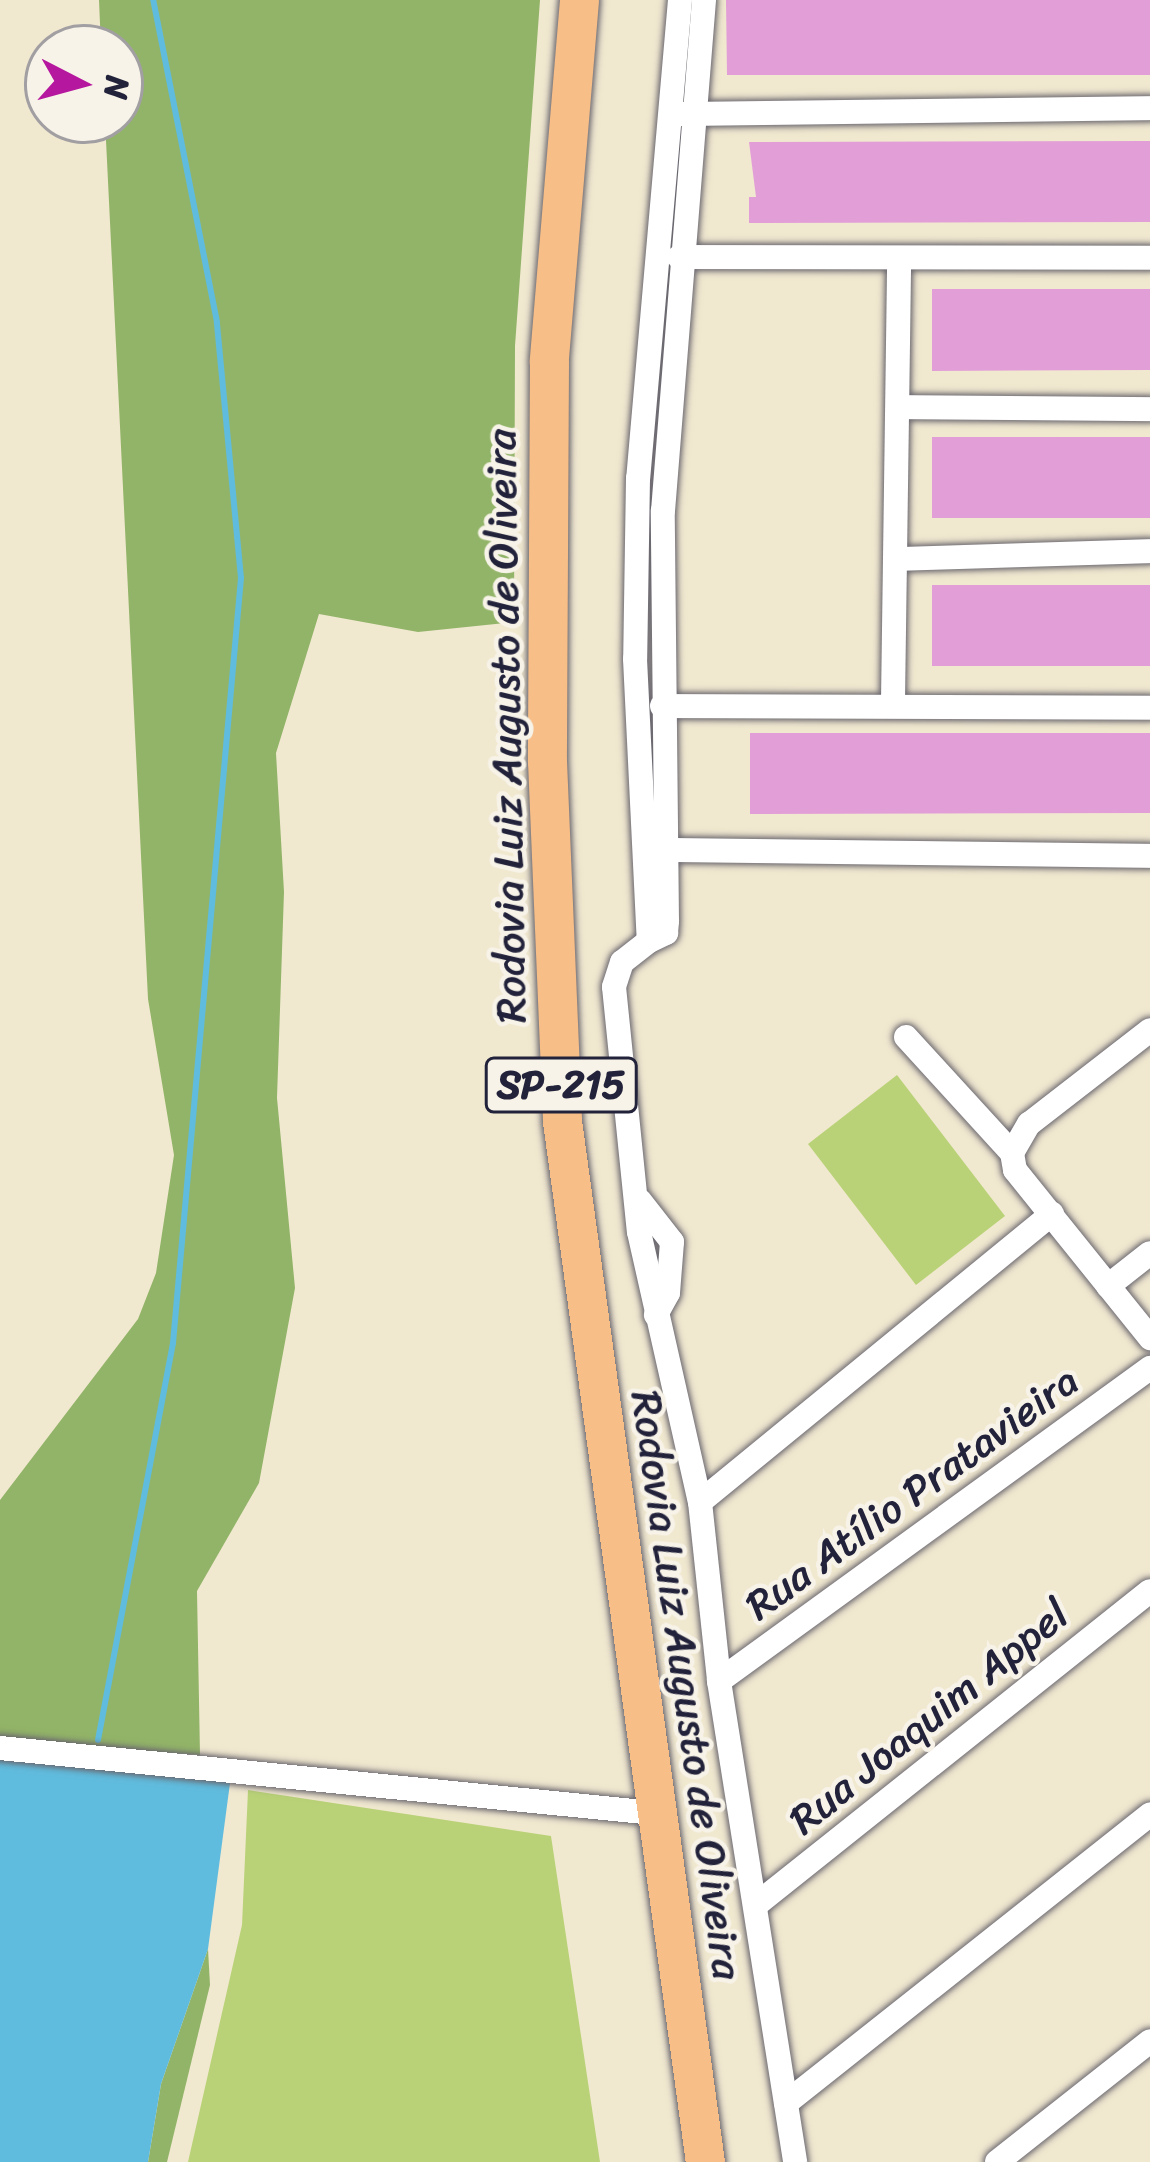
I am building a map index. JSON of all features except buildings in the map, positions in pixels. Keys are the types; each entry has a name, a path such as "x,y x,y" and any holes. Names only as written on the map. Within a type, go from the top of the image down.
{"highway":[{"name":"Rodovia Luiz Augusto de Oliveira","path":"579,0 549,362 547,761 562,1121 705,2162"}],"street":[{"path":"680,0 679,257 663,511 666,933 622,962 614,987 656,1316 700,1502 719,1681 795,2162"},
{"path":"649,940 635,659 638,478 679,114 704,0"},
{"path":"679,114 1150,108"},
{"path":"679,257 899,262 1150,258"},
{"path":"893,701 899,262"},
{"path":"899,407 1150,409"},
{"path":"898,559 1150,551"},
{"path":"662,706 893,701 1150,708"},
{"path":"665,850 1150,856"},
{"path":"1012,1153 1029,1124 1150,1030"},
{"path":"906,1037 1012,1153 1015,1170 1150,1338"},
{"path":"700,1502 1052,1214"},
{"path":"1108,1286 1150,1252"},
{"name":"Rua Atílio Pratavieira","path":"719,1681 1150,1368"},
{"name":"Rua Joaquim Appel","path":"757,1904 1150,1591"},
{"path":"0,1748 654,1813"},
{"path":"786,2103 1150,1814"},
{"path":"998,2162 1150,2041"}],"green space":[{"path":"99,0 540,0 515,346 514,622 418,632 319,614 276,753 284,892 277,1098 295,1288 259,1483 197,1591 200,1755 0,1740 0,1500 138,1319 156,1273 174,1155 148,999 106,144 144,144 144,24 100,24"},
{"path":"897,1075 1005,1216 916,1285 808,1144"},
{"path":"248,1790 551,1836 600,2162 188,2162 242,1925"},
{"path":"208,1949 210,1985 167,2162 148,2162 161,2084"}],"water":[{"path":"0,1753 204,1769 230,1783 208,1949 161,2084 148,2162 0,2162"}],"waterway":[{"path":"98,1740 173,1343 241,578 217,322 153,0"}]}
